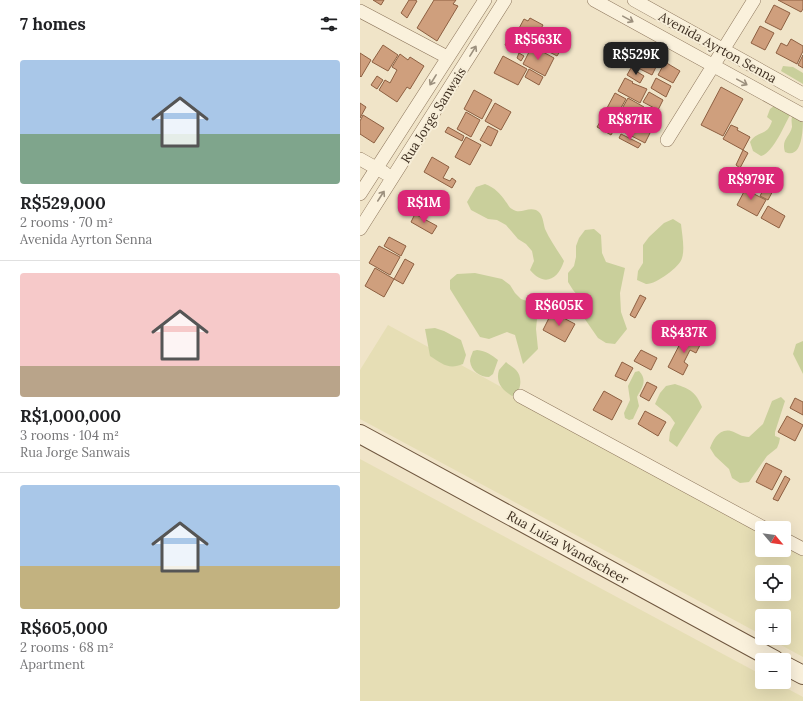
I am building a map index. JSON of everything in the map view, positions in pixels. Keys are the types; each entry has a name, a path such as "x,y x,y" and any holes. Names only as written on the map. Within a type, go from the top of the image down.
{"main road":[{"name":"Rua Luiza Wandscheer","path":"360,434 762,653"},
{"path":"791,669 803,675"}],"street":[{"name":"Rua Jorge Sanwais","path":"360,194 485,0"},
{"name":"Rua Jorge Sanwais","path":"360,229 505,0"},
{"name":"Avenida Ayrton Senna","path":"594,0 803,115"},
{"name":"Avenida Ayrton Senna","path":"634,0 723,51 803,94"},
{"path":"667,140 754,0"},
{"path":"360,11 447,57"},
{"path":"360,159 393,178"},
{"path":"520,396 755,523"},
{"path":"791,543 803,549"}],"shaded area":[{"path":"388,325 755,526 755,557 791,557 791,546 803,552 803,657 781,645 791,645 791,609 755,609 755,631 360,419 360,370"},
{"path":"360,459 755,671 755,689 788,689 803,697 803,701 360,701"}],"green space":[{"path":"783,66 793,67 803,73 803,84 781,71"},
{"path":"774,106 790,115 774,145 770,150 761,156 753,151 750,142 756,136 765,132 770,126 772,121 767,117 770,109"},
{"path":"796,115 803,117 801,142 795,151 791,153 785,152 784,144 792,127 792,117"},
{"path":"485,184 497,191 510,208 515,211 533,209 540,213 547,233 564,261 558,273 554,277 545,280 535,275 530,270 534,261 532,251 526,244 518,239 506,225 497,220 488,219 471,210 467,202 476,187"},
{"path":"673,219 681,224 683,250 680,262 661,279 655,282 646,284 637,280 638,271 643,263 643,245 664,223"},
{"path":"594,229 601,235 602,253 606,262 625,268 620,293 621,312 627,329 615,344 606,343 598,338 582,315 582,306 579,297 568,282 568,273 574,266 576,246 579,238 585,230"},
{"path":"475,273 502,279 510,285 521,299 530,302 536,309 538,349 523,364 515,335 507,332 489,339 480,337 450,289 450,280 457,274"},
{"path":"435,328 461,340 466,355 463,364 458,366 450,366 442,364 430,356 425,329"},
{"path":"803,341 803,374 793,354 796,344"},
{"path":"473,351 483,351 498,360 493,374 489,377 479,375 472,368 470,359"},
{"path":"506,362 516,370 520,376 520,388 514,397 503,389 498,379 499,370"},
{"path":"639,371 642,374 644,381 637,397 639,406 633,419 629,420 625,418 624,413 630,400 628,386 635,372"},
{"path":"675,384 695,394 702,407 677,447 669,441 670,432 675,423 670,416 655,404 660,393 666,386"},
{"path":"781,397 785,401 775,432 775,436 780,438 777,448 767,456 749,482 740,483 732,478 729,469 715,456 710,448 711,445 717,435 723,431 731,431 742,436 749,437 763,424 772,401"}],"building":[{"path":"373,0 384,0 381,5"},
{"path":"409,0 417,1 407,18 401,13"},
{"path":"434,0 456,0 453,4 458,6 437,41 417,28"},
{"path":"778,0 803,0 803,9 801,12"},
{"path":"774,5 790,13 781,30 765,22"},
{"path":"530,18 543,25 534,41 517,32 524,19 528,21"},
{"path":"760,26 774,33 765,50 751,43"},
{"path":"512,32 527,40 519,53 505,45"},
{"path":"543,32 550,36 548,40 562,48 557,56 536,45"},
{"path":"791,39 803,46 803,51 797,64 776,53 781,43 787,46"},
{"path":"383,45 398,55 388,71 372,62"},
{"path":"532,46 554,58 545,76 523,64"},
{"path":"642,52 659,61 652,75 634,66"},
{"path":"360,53 371,60 361,77 360,76"},
{"path":"519,53 524,56 521,61 517,58"},
{"path":"400,54 408,60 410,57 424,66 410,89 407,87 397,102 379,90 385,80 390,83 397,70 392,67"},
{"path":"803,55 803,68 798,65"},
{"path":"503,56 527,69 518,85 494,73"},
{"path":"665,62 680,71 673,83 658,75"},
{"path":"631,68 644,76 640,83 627,75"},
{"path":"529,69 543,77 539,85 525,77"},
{"path":"377,76 383,80 377,89 371,85"},
{"path":"625,78 633,82 632,83 647,89 640,103 618,91"},
{"path":"656,78 671,86 666,97 651,88"},
{"path":"721,87 743,99 723,136 701,125"},
{"path":"474,90 492,100 482,119 464,109"},
{"path":"649,92 663,100 658,110 643,102"},
{"path":"615,93 626,99 618,113 607,108"},
{"path":"628,98 644,107 636,123 619,114"},
{"path":"360,103 366,107 360,118"},
{"path":"495,103 511,112 501,130 485,121"},
{"path":"466,112 480,120 471,137 457,129"},
{"path":"363,115 384,128 374,143 360,134 360,121"},
{"path":"641,117 654,125 650,131 637,124"},
{"path":"628,121 650,133 645,143 622,131"},
{"path":"600,122 614,130 611,135 597,127"},
{"path":"731,125 738,128 737,130 750,137 743,150 723,139"},
{"path":"488,126 498,131 491,146 480,140"},
{"path":"448,127 464,136 462,141 445,132"},
{"path":"621,134 641,144 638,148 619,138"},
{"path":"466,137 481,145 470,165 455,157"},
{"path":"743,150 748,153 740,168 736,165"},
{"path":"432,157 449,167 443,178 450,181 452,178 456,181 452,188 424,172"},
{"path":"768,181 776,185 768,200 760,196"},
{"path":"748,184 756,189 754,194 766,200 757,216 737,205"},
{"path":"768,206 785,216 779,228 761,218"},
{"path":"415,214 437,226 432,234 411,222"},
{"path":"389,237 406,246 401,256 384,246"},
{"path":"379,246 400,257 390,275 369,263"},
{"path":"405,259 414,264 403,284 394,279"},
{"path":"375,268 394,279 384,297 365,286"},
{"path":"640,295 646,298 635,318 630,315"},
{"path":"552,312 575,324 565,342 543,330"},
{"path":"685,334 701,343 696,353 690,350 684,362 688,365 683,375 668,367"},
{"path":"641,350 657,358 651,370 634,361"},
{"path":"622,362 633,368 626,381 615,376"},
{"path":"647,382 657,387 649,401 640,396"},
{"path":"604,391 622,401 612,420 593,410"},
{"path":"795,398 803,402 803,415 790,408"},
{"path":"645,411 666,422 658,436 638,424"},
{"path":"787,416 803,425 795,441 778,432"},
{"path":"766,463 782,471 772,490 756,482"},
{"path":"785,476 790,479 778,501 773,499"}]}
